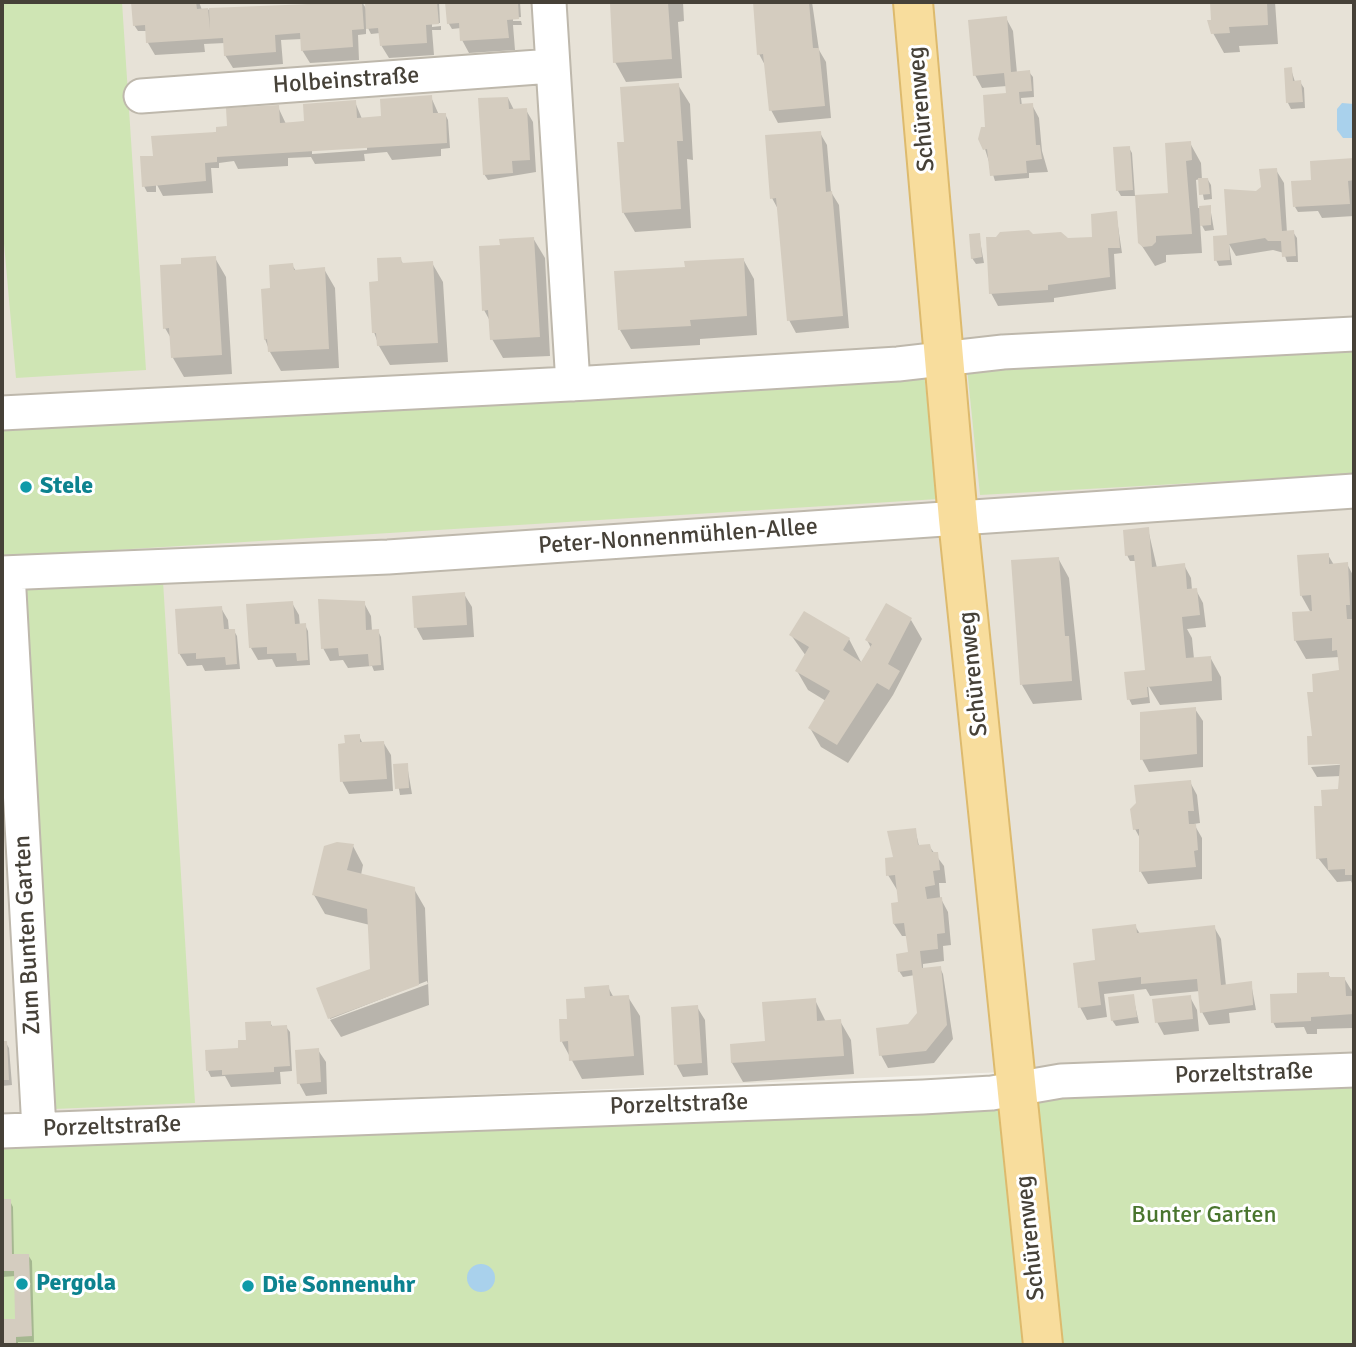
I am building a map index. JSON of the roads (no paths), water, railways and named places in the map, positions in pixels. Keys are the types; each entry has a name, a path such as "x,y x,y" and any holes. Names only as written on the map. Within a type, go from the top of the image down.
{"main road":[{"name":"Schürenweg","path":"913,2 958,519 1042,1345"}],"street":[{"path":"549,2 573,384"},
{"name":"Holbeinstraße","path":"141,96 552,66"},
{"path":"2,405 573,384 946,359 1003,352 1354,334"},
{"name":"Peter-Nonnenmühlen-Allee","path":"5,573 388,557 1354,491"},
{"name":"Zum Bunten Garten","path":"5,573 39,1129"},
{"name":"Porzeltstraße","path":"2,1131 923,1097 992,1093 1061,1081 1354,1070"}],"water":[{"path":"1342,103 1354,104 1354,138 1343,138 1337,130 1337,109"},
{"path":"481,1264 491,1268 495,1278 491,1288 481,1292 471,1288 467,1278 471,1268"}],"place":[{"name":"Stele","path":"26,487"},
{"name":"Pergola","path":"22,1284"},
{"name":"Die Sonnenuhr","path":"248,1286"}],"park label":[{"name":"Bunter Garten","path":"1204,1216"}]}
